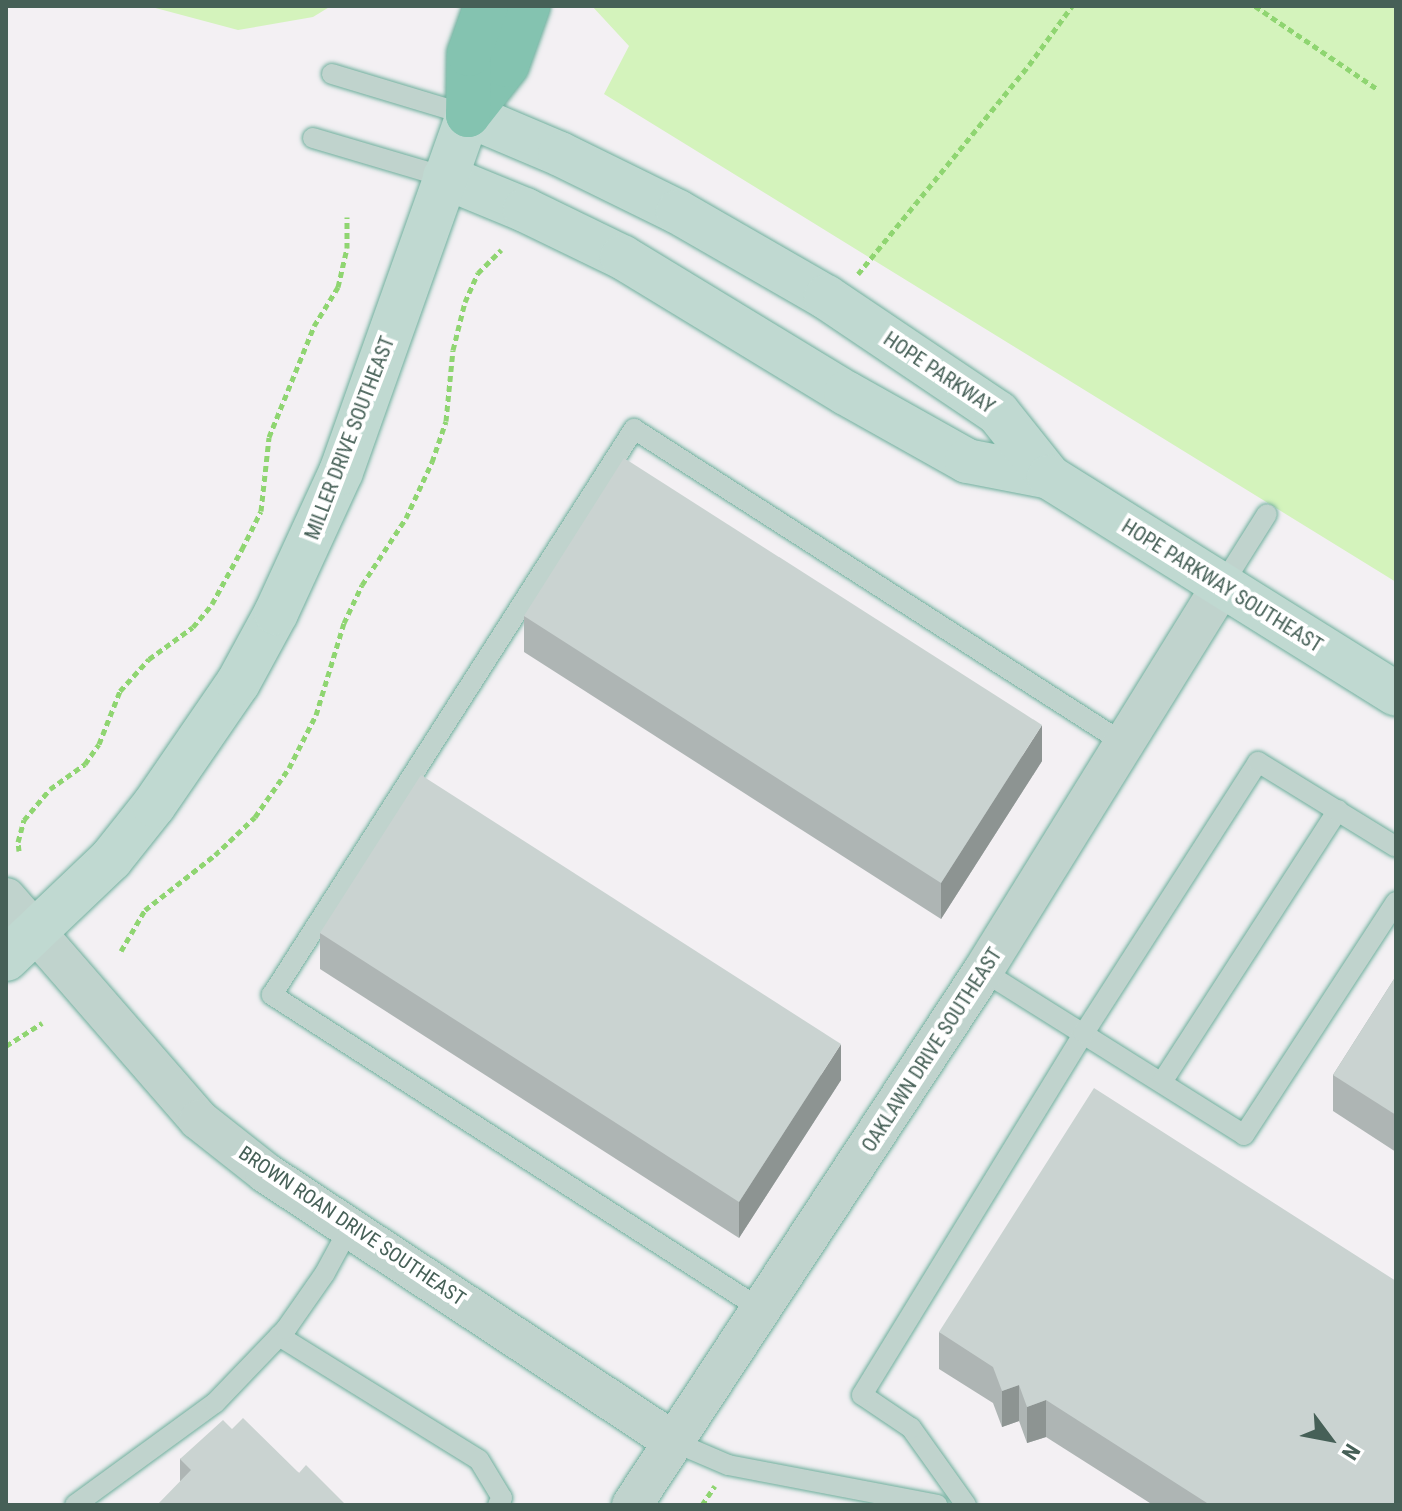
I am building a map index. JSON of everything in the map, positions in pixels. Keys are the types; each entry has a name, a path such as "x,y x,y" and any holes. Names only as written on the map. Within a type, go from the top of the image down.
{"highway":[{"path":"468,115 469,54 486,6"},
{"path":"468,115 507,65 528,6"}],"street":[{"name":"MILLER DRIVE SOUTHEAST","path":"21,946 111,859 154,805 238,683 276,613 341,472 468,115"},
{"name":"HOPE PARKWAY","path":"468,115 560,154 678,212 834,302 998,413 1049,477"},
{"path":"445,177 525,210 622,257 967,461 1049,477"},
{"name":"HOPE PARKWAY SOUTHEAST","path":"1049,477 1396,694"},
{"name":"OAKLAWN DRIVE SOUTHEAST","path":"632,1505 983,971 1221,587"},
{"name":"BROWN ROAN DRIVE SOUTHEAST","path":"6,898 21,946 199,1120 266,1173 672,1441"}],"lane":[{"name":"HOPE PARKWAY","path":"332,74 468,115"},
{"path":"313,138 445,177"},
{"path":"762,1310 272,995 634,429 1125,744"},
{"path":"1221,587 1267,514"},
{"path":"966,1505 911,1428 862,1395 1084,1033 1258,762 1396,847"},
{"path":"1162,1082 1338,810"},
{"path":"983,971 1244,1135 1396,902"},
{"path":"75,1505 215,1403 279,1336 325,1273 350,1227"},
{"path":"279,1336 479,1460 502,1498 498,1505"},
{"path":"672,1441 728,1465 937,1505"}],"path":[{"path":"834,302 1029,65 1072,6"},
{"path":"1255,6 1377,89"},
{"path":"19,851 18,842 24,820 50,789 85,764 99,744 120,691 149,659 193,627 212,604 242,549 261,511 269,437 314,326 338,287 347,248 347,217"},
{"path":"121,951 145,910 215,855 255,817 289,768 316,715 344,623 362,585 406,518 432,462 446,421 453,350 465,302 478,273 501,250"},
{"path":"6,1046 42,1023"}],"green space":[{"path":"148,6 331,6 313,17 238,30"},
{"path":"592,6 1396,6 1396,582 604,94 629,46"}],"building":[{"path":"624,458 1042,725 941,883 524,616"},
{"path":"421,775 841,1044 739,1202 320,933"},
{"path":"1396,976 1396,1115 1333,1075"},
{"path":"1094,1088 1396,1281 1396,1505 1206,1505 1046,1400 1027,1407 1019,1385 1002,1391 993,1367 939,1332"},
{"path":"243,1418 299,1473 306,1465 346,1505 157,1505 191,1470 180,1459 223,1420 232,1429"}]}
